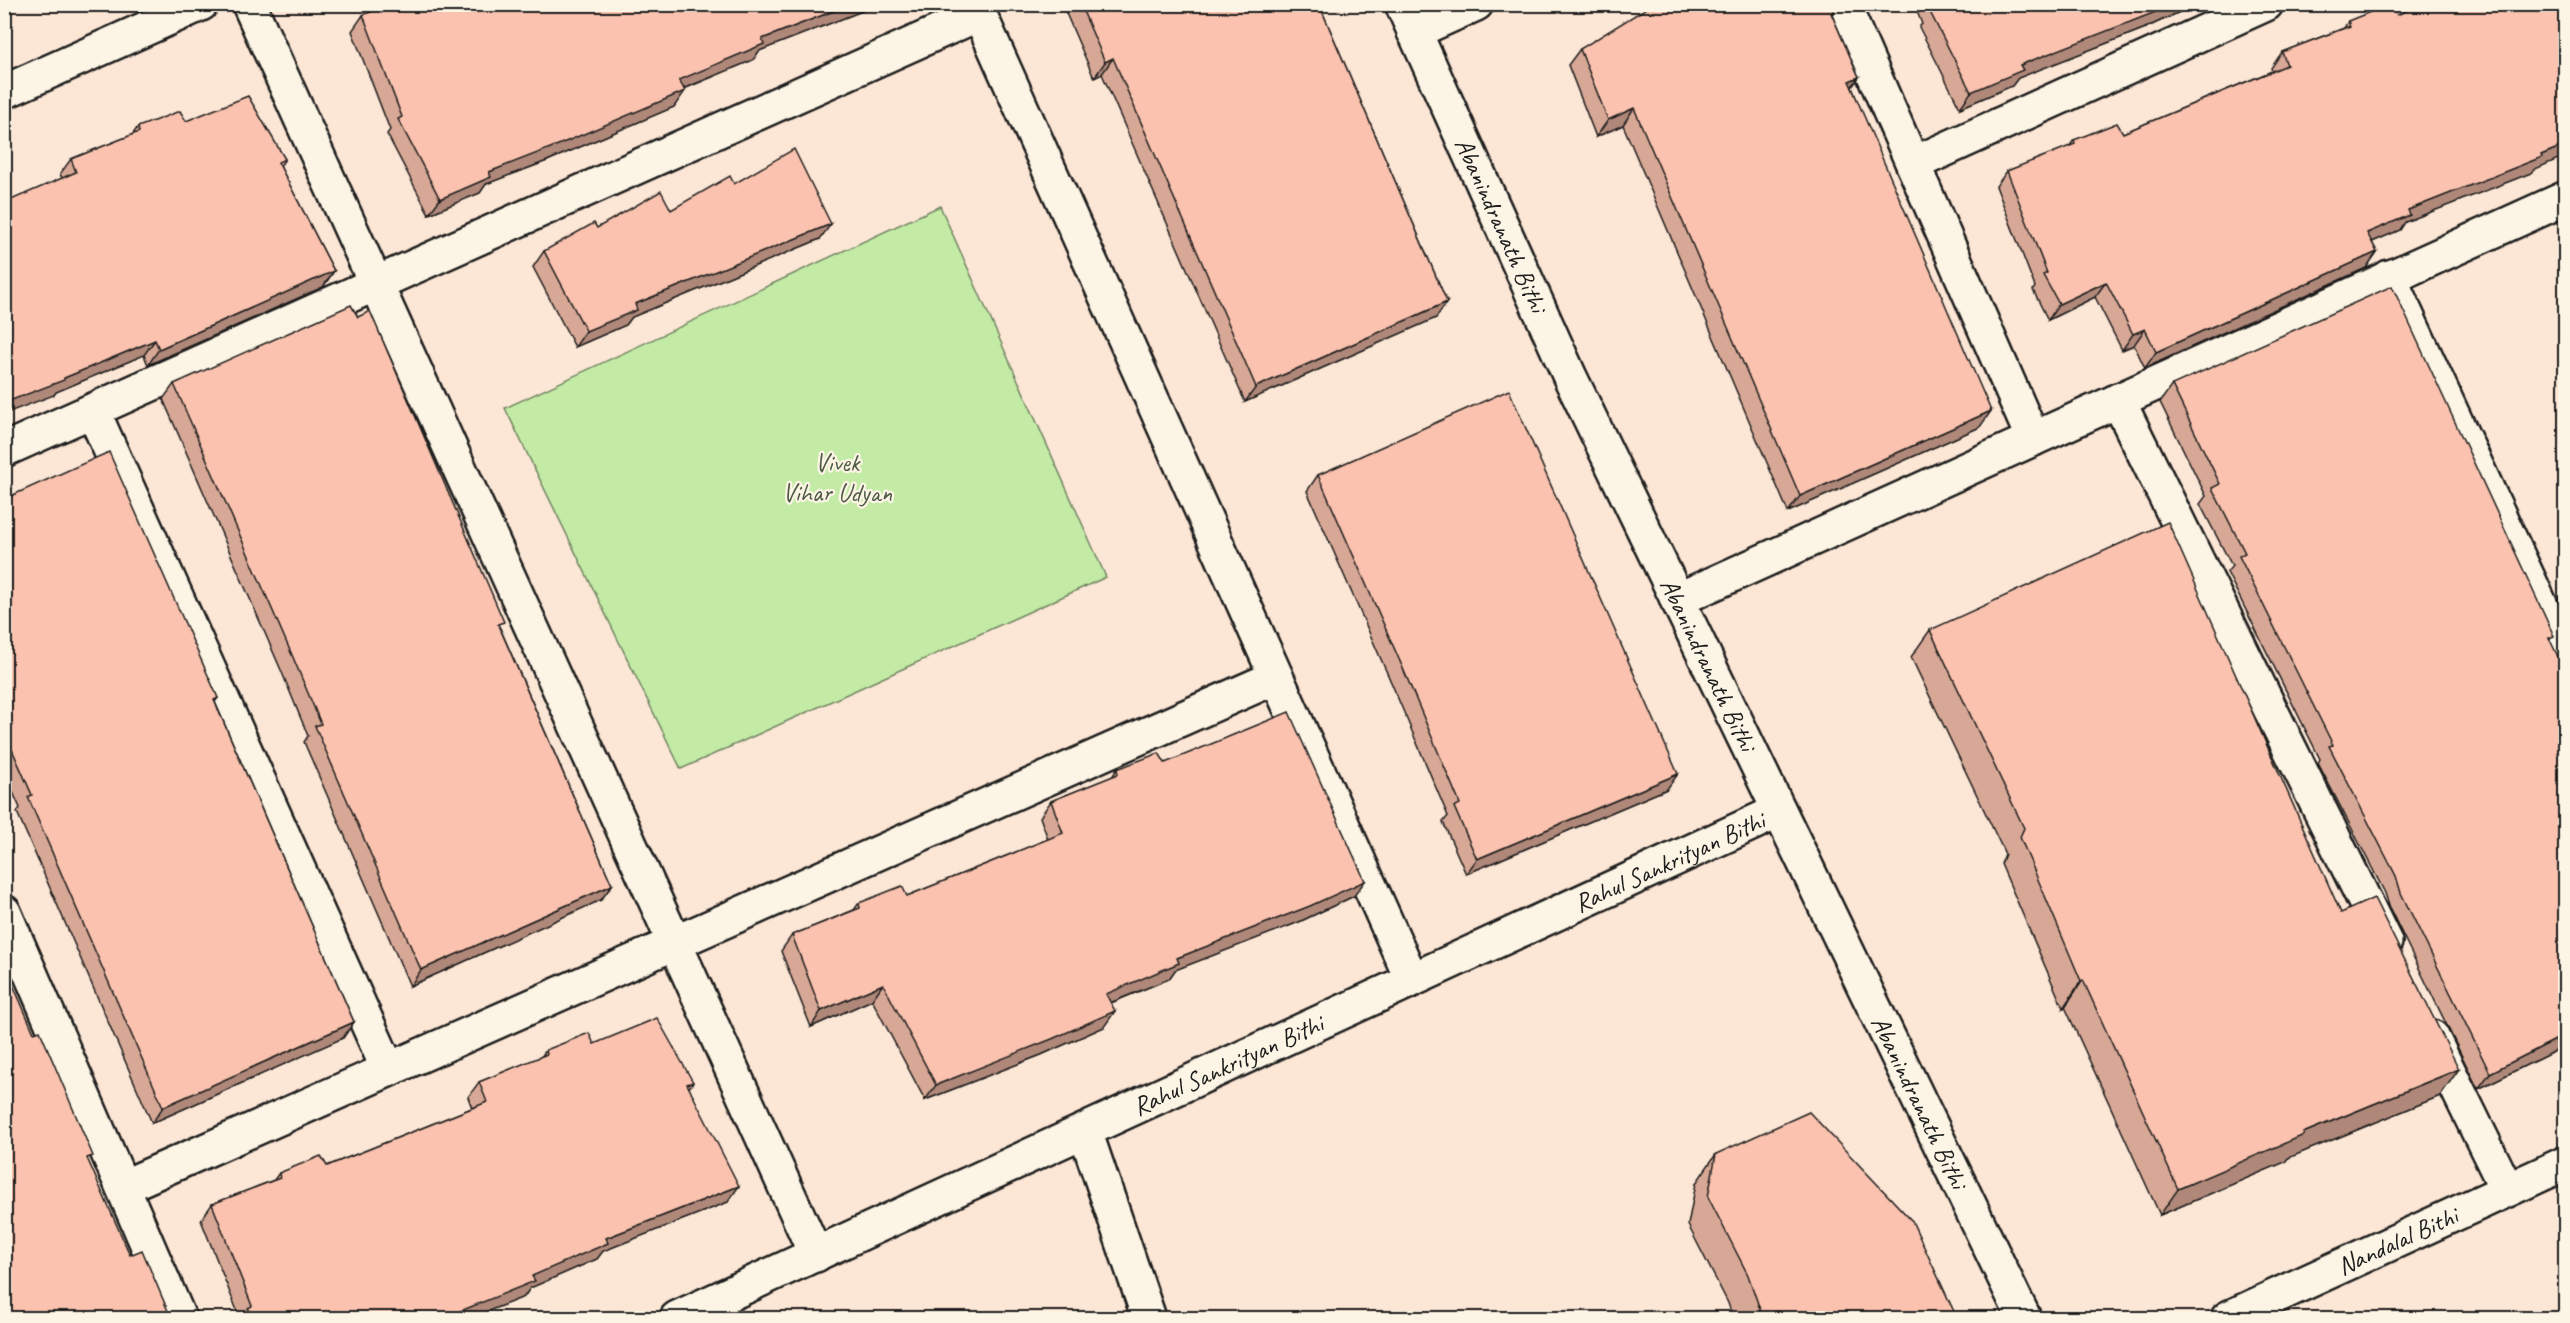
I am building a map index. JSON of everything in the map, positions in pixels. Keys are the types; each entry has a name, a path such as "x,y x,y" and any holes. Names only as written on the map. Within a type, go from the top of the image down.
{"street":[{"path":"4,92 201,4"},
{"path":"249,4 816,1255"},
{"path":"1408,18 1476,4"},
{"path":"1843,4 2033,439"},
{"path":"1913,164 2266,4"},
{"path":"4,450 375,285 977,9 1412,980"},
{"name":"Abanindranath Bithi","path":"1408,18 1570,377 2024,1318"},
{"path":"1677,600 2565,198"},
{"path":"2390,278 2565,660"},
{"path":"2118,400 2397,966"},
{"path":"93,411 388,1070"},
{"path":"123,1187 1276,677"},
{"name":"Rahul Sankrityan Bithi","path":"677,1318 1779,811"},
{"path":"4,912 179,1318"},
{"path":"2418,1009 2507,1190"},
{"path":"1085,1131 1149,1318"},
{"name":"Nandalal Bithi","path":"2228,1318 2565,1163"}],"green space":[{"name":"Vivek Vihar Udyan","path":"940,206 1106,577 681,769 505,408"}],"building":[{"path":"390,4 851,4 762,39 764,44 679,80 685,91 489,172 491,177 440,199 398,119 402,117 363,15"},
{"path":"1080,4 1319,4 1447,302 1256,387 1113,58 1105,62"},
{"path":"1653,4 1690,4 1693,12 1710,4 1831,4 1834,11 1831,13 1859,77 1849,81 1991,411 1800,496 1634,108 1608,120 1580,49"},
{"path":"1931,4 2173,4 2020,65 2023,70 1971,92 1930,12 1933,10"},
{"path":"2390,4 2397,15 2422,4 2565,4 2565,145 2541,155 2542,157 2408,210 2410,215 2367,233 2377,252 2156,352 2145,329 2133,334 2106,282 2059,304 2043,275 2047,273 2007,171 2075,144 2074,140 2117,123 2123,133 2287,65 2282,52 2350,26 2348,21"},
{"path":"248,96 285,159 278,162 334,271 159,349 155,340 64,378 64,380 4,403 4,203 76,172 71,159 139,132 138,127 180,111 186,121"},
{"path":"794,149 831,224 635,304 637,310 586,331 544,251 594,223 597,228 661,191 671,210 730,176 734,184"},
{"path":"2392,286 2554,636 2549,638 2565,671 2565,1035 2490,1073 2401,893 2396,876 2329,746 2333,745 2239,556 2245,553 2212,488 2220,484 2172,385"},
{"path":"351,305 358,317 370,311 504,622 498,624 612,885 421,970 315,726 321,724 292,655 174,384"},
{"path":"1509,390 1678,774 1477,859 1454,807 1460,804 1318,475"},
{"path":"109,452 218,698 214,700 354,1022 163,1107 28,797 32,795 4,731 4,499"},
{"path":"2168,522 2341,913 2374,898 2459,1069 2303,1133 2304,1135 2178,1189 2083,980 2081,981 2020,837 2024,828 1930,630"},
{"path":"1289,712 1365,881 1310,906 1177,958 1179,963 1106,994 1115,1011 1052,1039 936,1085 883,984 821,1011 792,935 860,908 859,903 902,886 907,896 1063,833 1051,801 1118,774 1117,769 1159,753 1165,763"},
{"path":"4,964 34,1033 40,1031 93,1156 87,1158 130,1255 142,1250 171,1318 4,1318"},
{"path":"657,1018 693,1082 687,1084 739,1186 606,1238 608,1243 532,1276 535,1281 443,1318 254,1318 248,1308 252,1306 212,1204 280,1178 279,1173 321,1156 327,1166 487,1102 479,1082 547,1054 546,1050 589,1033 594,1044"},
{"path":"1809,1112 1912,1221 1957,1318 1763,1318 1748,1275 1708,1197 1716,1154"}]}
